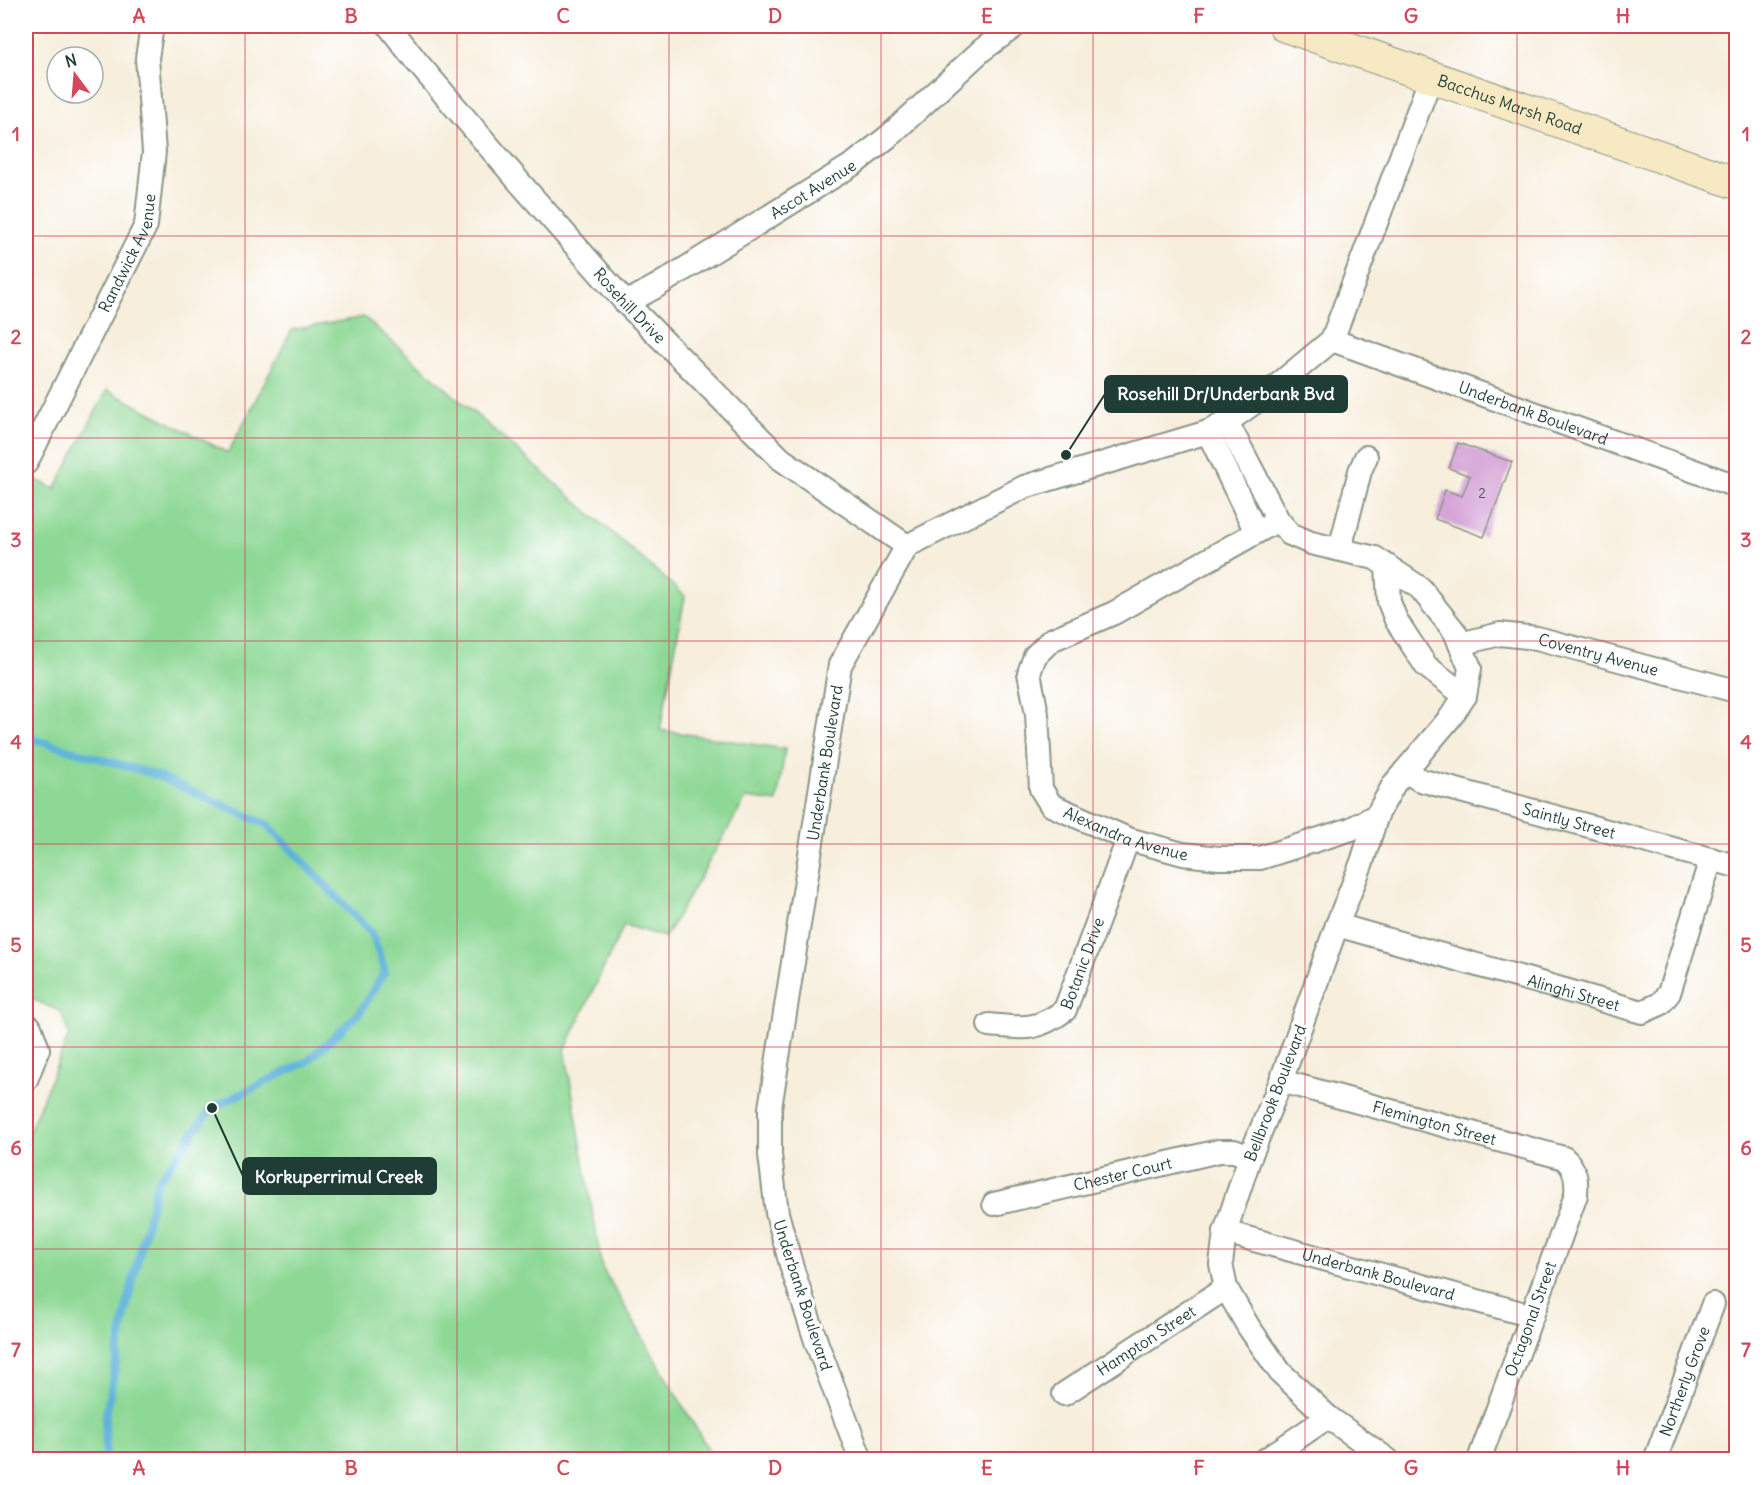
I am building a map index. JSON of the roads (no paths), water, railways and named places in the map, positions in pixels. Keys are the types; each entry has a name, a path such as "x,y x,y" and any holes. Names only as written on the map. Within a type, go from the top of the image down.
{"main road":[{"name":"Bacchus Marsh Road","path":"1285,26 1737,183"}],"street":[{"name":"Randwick Avenue","path":"28,453 146,225 154,152 147,58 152,26"},
{"name":"Rosehill Drive","path":"389,26 521,184 626,303 781,459 907,546"},
{"path":"982,50 996,26"},
{"path":"982,50 1015,26"},
{"name":"Ascot Avenue","path":"626,303 855,163 889,136 982,50"},
{"path":"907,546 1024,487 1217,427 1272,390 1332,340 1431,77"},
{"name":"Underbank Boulevard","path":"1332,340 1737,486"},
{"path":"1217,427 1256,531"},
{"name":"Bellbrook Boulevard","path":"1217,427 1278,520 1290,534 1311,543 1375,558 1420,588 1455,632 1470,668 1465,696 1450,718 1394,784 1377,815 1362,862 1281,1081 1250,1157 1226,1232 1221,1264 1226,1288 1248,1326 1280,1372 1328,1417 1388,1460"},
{"path":"1340,549 1366,456"},
{"name":"Alexandra Avenue","path":"1278,520 1114,613 1051,640 1035,656 1029,673 1037,714 1041,789 1051,805 1128,839 1183,854 1219,858 1260,858 1351,829 1377,815"},
{"name":"Underbank Boulevard","path":"861,1460 817,1344 777,1213 770,1155 770,1108 840,665 907,546"},
{"path":"1387,566 1389,602 1396,620 1426,666 1465,696"},
{"name":"Coventry Avenue","path":"1460,644 1500,634 1537,638 1737,691"},
{"name":"Saintly Street","path":"1405,771 1420,780 1737,866"},
{"name":"Botanic Drive","path":"989,1025 1025,1029 1049,1022 1065,1010 1128,839"},
{"name":"Alinghi Street","path":"1337,925 1642,1012 1660,1004 1669,993 1711,859"},
{"path":"26,1024 30,1027 38,1049 26,1080"},
{"name":"Flemington Street","path":"1281,1081 1564,1158 1577,1178"},
{"name":"Chester Court","path":"994,1204 1219,1151 1234,1152 1250,1157"},
{"name":"Octagonal Street","path":"1479,1460 1576,1195 1577,1178"},
{"name":"Underbank Boulevard","path":"1226,1232 1532,1316"},
{"name":"Hampton Street","path":"1064,1394 1226,1288"},
{"name":"Northerly Grove","path":"1655,1460 1713,1304"},
{"path":"1265,1460 1328,1417"}],"waterway":[{"path":"26,737 153,774 268,825 372,934 385,971 360,1012 308,1061 212,1108 157,1182 128,1301 105,1418 106,1460"}],"place":[{"name":"Rosehill Dr/Underbank Bvd","path":"1066,455"},
{"name":"Korkuperrimul Creek","path":"212,1108"}]}
